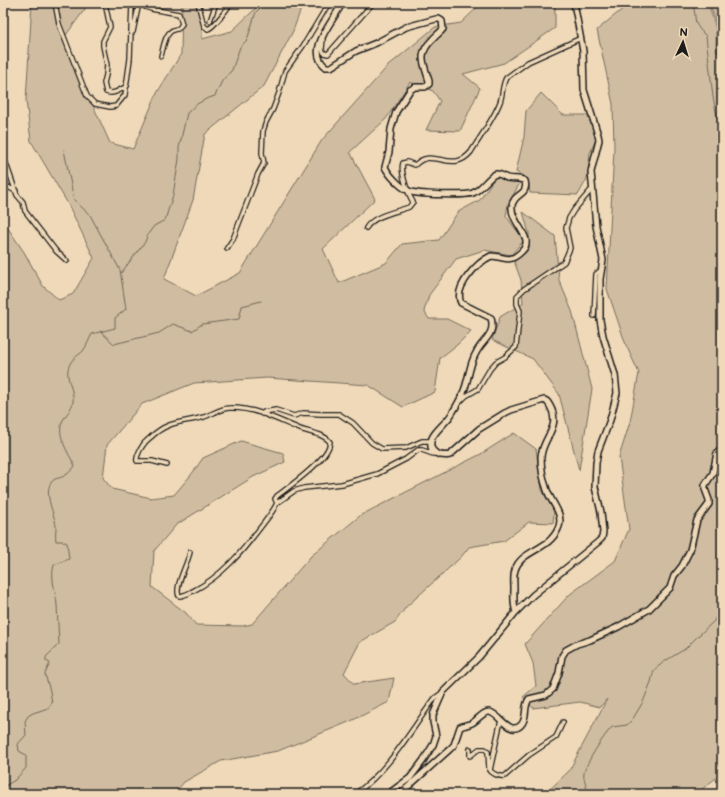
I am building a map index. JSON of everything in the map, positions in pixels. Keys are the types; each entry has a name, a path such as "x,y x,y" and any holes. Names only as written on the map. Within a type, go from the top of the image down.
{"street":[{"path":"55,3 59,24 80,82 89,100 95,104 113,107 123,99 126,92 132,3"},
{"path":"105,3 110,27 103,41 103,50 107,65 104,90 108,93 114,93 127,86"},
{"path":"130,39 132,38 139,3"},
{"path":"144,3 145,7 150,9 181,15 182,24 178,30 173,30 168,33 161,56"},
{"path":"198,3 204,26 208,29 215,25 231,3"},
{"path":"210,21 216,3"},
{"path":"227,248 233,239 252,188 264,163 262,153 263,131 279,93 285,71 303,46 329,3"},
{"path":"342,3 319,44 318,54 322,64 326,67 331,67 356,51 376,43 406,27 436,19 442,21 443,29 427,45 422,53 422,60 429,84 425,88 415,87 409,91 396,112 391,129 389,152 385,165 386,169 392,176 409,191 436,194 467,195 482,188 493,175 496,174 507,178 522,179 525,181 527,186 525,191 514,198 512,204 514,219 526,239 524,249 512,259 491,256 486,258 466,278 459,294 461,303 489,316 492,322 490,335 478,348 475,354 465,390 446,422 430,441 433,450 438,454"},
{"path":"323,36 322,49 324,53 328,54 373,3"},
{"path":"356,794 372,782 398,751 432,701 479,658 516,612 533,595 598,542 603,534 601,512 595,487 596,468 598,451 610,420 617,393 615,375 603,336 600,320 600,279 603,260 596,226 591,172 599,140 584,90 584,56 574,3"},
{"path":"366,228 375,219 411,206 412,202 402,167 403,163 407,162 415,165 419,161 428,158 452,162 466,158 472,152 498,108 506,78 528,62 581,38"},
{"path":"3,156 17,194 23,202 24,209 33,223 56,251 67,261"},
{"path":"3,184 16,191"},
{"path":"457,405 466,396 478,389 490,368 496,362 505,357 516,347 520,311 517,304 517,296 524,289 564,262 570,248 566,228 569,218 592,189"},
{"path":"594,316 596,274 602,270"},
{"path":"190,552 177,590 179,596 183,596 201,587 225,570 247,545 277,503 294,492 304,488 342,484 377,474 406,459 418,450 444,456 450,455 480,428 511,410 544,400 548,402 553,411 554,418 552,429 542,450 541,468 547,492 559,515 559,525 557,531 547,544 525,556 515,568 514,605 516,612"},
{"path":"167,465 152,461 139,462 136,460 142,444 158,430 166,426 180,421 204,417 231,408 250,410 321,435 327,439 330,442 329,448 314,467 277,496 275,499 277,503"},
{"path":"262,414 264,412 276,410 294,416 303,413 339,414 353,423 372,443 382,449 406,448 422,441 430,441"},
{"path":"400,794 454,745 460,727 472,723 485,713 489,712 509,727 514,729 519,728 523,722 529,699 546,695 553,689 559,673 562,656 566,650 618,627 649,610 670,588 674,576 682,566 690,550 697,520 709,504 705,486 713,473 717,453 722,449"},
{"path":"388,794 410,778 433,745 436,736 433,715 443,692"},
{"path":"490,770 501,720"},
{"path":"470,749 470,756 480,749 485,749 488,752 488,767 491,772 500,776 505,776 535,750 556,738 564,722"}],"shaded area":[{"path":"32,3 85,3 85,9 63,39 110,143 133,149 157,93 181,54 182,3 202,3 202,39 232,31 256,8 259,3 303,3 293,31 264,86 205,134 193,200 164,279 196,296 240,273 322,140 388,66 435,27 461,23 482,3 555,3 555,28 504,63 463,74 480,88 460,131 426,130 440,101 433,91 410,82 386,119 350,152 375,199 323,249 339,283 386,263 402,244 439,240 458,212 480,200 495,177 521,181 508,204 506,216 524,240 511,255 484,250 456,259 429,295 424,311 429,319 447,319 471,331 458,344 440,358 435,392 403,407 368,385 267,378 194,383 142,404 107,445 103,478 112,489 151,498 174,495 203,458 241,441 283,453 285,462 253,477 176,525 154,551 152,587 186,613 196,625 243,626 252,624 311,556 361,515 481,454 514,433 536,449 542,490 554,511 553,523 529,522 504,541 469,547 461,557 406,607 395,622 360,642 344,673 354,684 394,678 389,702 351,721 278,751 221,761 184,782 174,794 3,794 3,221 24,252 43,286 59,300 73,294 94,258 68,204 31,141 26,100"},
{"path":"622,3 722,3 722,773 696,794 545,794 569,771 607,699 600,707 580,702 533,708 523,697 536,686 533,663 525,644 569,595 615,561 629,529 619,457 630,422 639,373 626,345 607,289 614,149 613,104 597,30 625,7"},
{"path":"541,93 563,115 587,115 597,137 590,153 587,179 578,195 530,193 528,179 516,172 524,137 526,111"},
{"path":"523,212 555,236 559,280 572,311 592,389 579,470 559,394 533,359 492,340 500,317 523,303 521,280 514,261 529,248 529,233"}],"waterway":[{"path":"121,273 145,242 148,234 154,226 165,220 173,195 179,159 179,148 187,113 197,104 215,96 222,81 232,70 240,47 247,40 256,12 266,3"},
{"path":"691,3 693,5 696,23 706,36 713,97 722,141 718,155 722,182"},
{"path":"709,3 717,29 717,50 722,57"},
{"path":"5,794 3,790 5,786 15,780 26,768 26,755 19,751 18,744 26,735 25,721 28,716 48,708 52,703 45,674 50,663 46,661 46,657 59,644 53,570 54,565 69,559 67,543 56,541 56,526 48,495 51,483 55,479 70,472 75,466 66,450 61,431 63,420 73,402 73,393 68,370 75,357 83,351 92,334 115,328 115,318 126,309 120,270 90,215 74,200 64,150"},
{"path":"722,208 720,219 722,223"},
{"path":"100,331 114,344 159,333 173,324 192,331 202,324 239,319 242,306 261,301"},
{"path":"583,794 586,788 584,776 585,768 605,736 612,727 627,725 632,720 643,702 654,670 665,661 685,649 714,621 722,606"}]}
